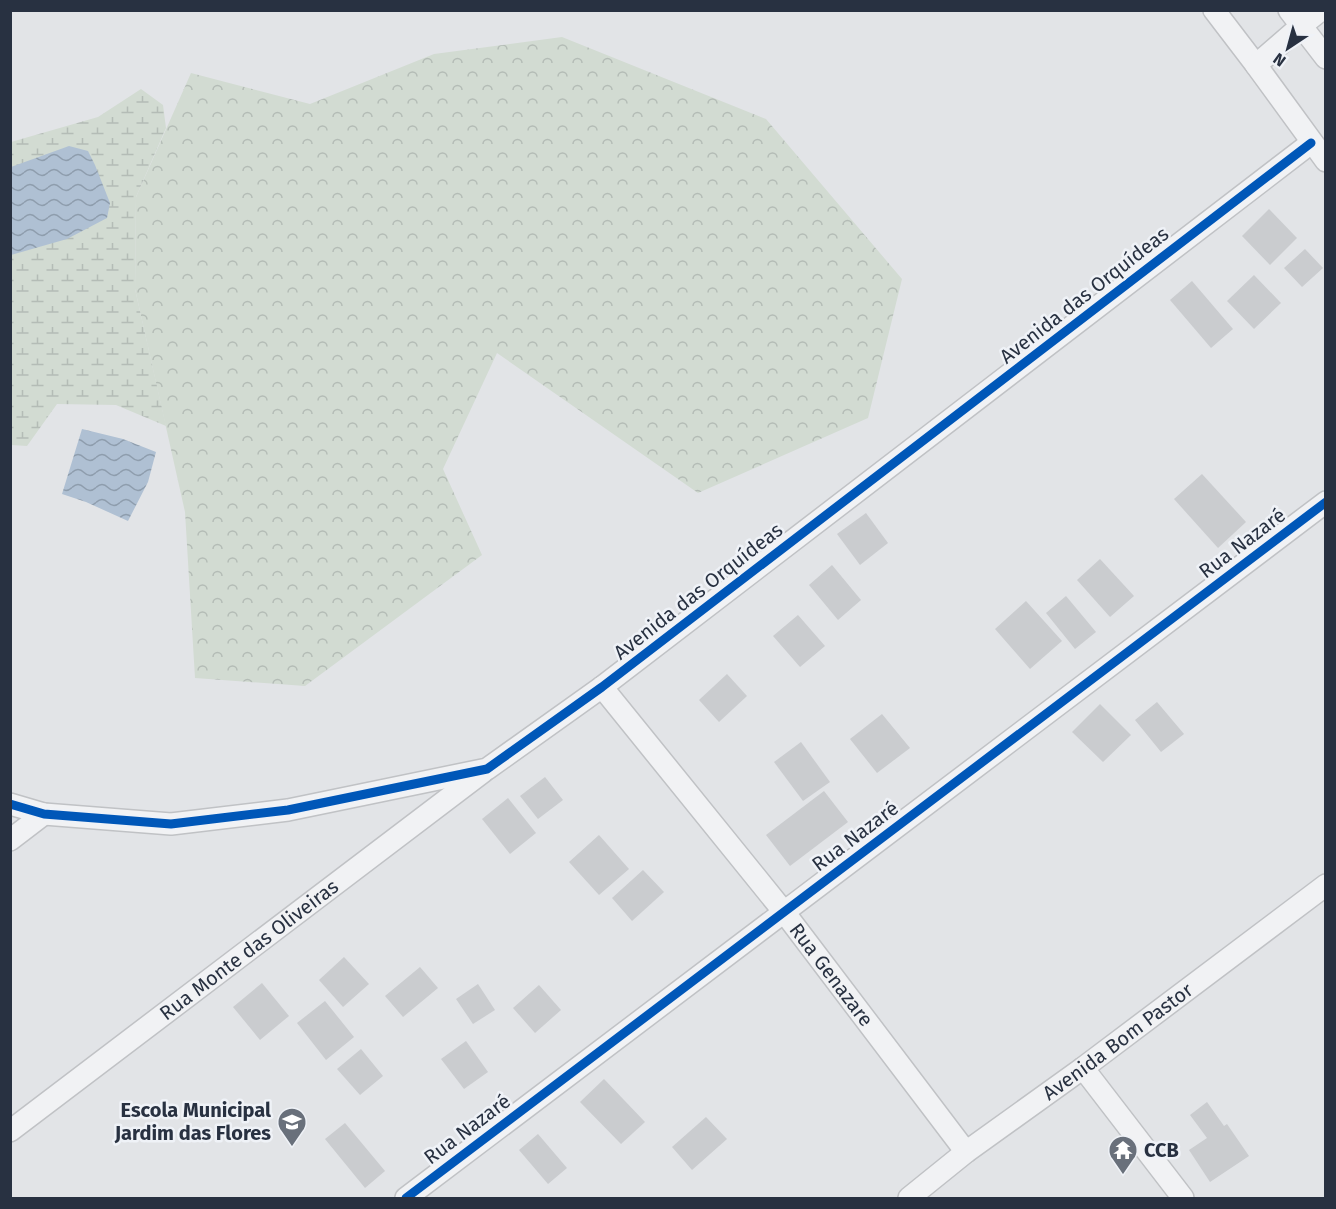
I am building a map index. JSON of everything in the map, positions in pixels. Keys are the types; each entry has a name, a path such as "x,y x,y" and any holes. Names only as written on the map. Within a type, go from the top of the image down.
{"street":[{"path":"1214,10 1326,161"},
{"path":"1256,65 1295,18 1321,10"},
{"path":"1295,18 1326,58"},
{"name":"Avenida das Orquídeas","path":"10,804 44,814 171,824 288,810 487,769 602,687 1311,143"},
{"name":"Rua Nazaré","path":"406,1198 1326,502"},
{"name":"Rua Genazare","path":"602,687 784,912 966,1152"},
{"name":"Rua Monte das Oliveiras","path":"10,1131 487,769"},
{"path":"10,840 44,814"},
{"name":"Avenida Bom Pastor","path":"909,1198 966,1152 1083,1068 1326,885"},
{"path":"1083,1068 1183,1198"}],"green space":[{"path":"562,37 766,119 902,279 868,418 698,493 497,353 443,469 482,555 305,686 195,678 185,512 135,289 136,197 191,73 310,104 434,54"},
{"path":"141,89 163,105 166,128 136,197 135,289 166,426 116,405 57,404 27,446 11,445 11,142 98,117"}],"water":[{"path":"69,146 88,151 110,203 107,218 67,239 11,255 11,167"},
{"path":"82,429 123,439 156,452 148,482 128,521 62,494"}],"building":[{"path":"1269,209 1297,238 1270,265 1242,236"},
{"path":"1305,249 1323,268 1302,287 1284,268"},
{"path":"1254,275 1281,303 1254,329 1227,301"},
{"path":"1192,281 1233,329 1211,348 1170,300"},
{"path":"1202,474 1246,522 1218,548 1174,499"},
{"path":"866,513 888,543 860,565 837,534"},
{"path":"1100,559 1134,596 1110,617 1077,580"},
{"path":"832,565 861,600 838,620 809,585"},
{"path":"1066,596 1096,632 1075,649 1046,613"},
{"path":"1026,601 1062,641 1030,669 995,629"},
{"path":"798,615 825,646 800,667 773,636"},
{"path":"727,674 747,696 719,722 699,700"},
{"path":"1157,702 1184,734 1161,752 1135,720"},
{"path":"1100,704 1131,735 1103,762 1072,732"},
{"path":"882,714 910,748 877,773 850,739"},
{"path":"801,742 830,782 803,801 774,762"},
{"path":"545,777 563,800 538,819 520,796"},
{"path":"824,791 848,822 790,866 766,835"},
{"path":"508,798 536,833 510,854 482,819"},
{"path":"599,835 629,869 599,895 569,862"},
{"path":"643,870 664,892 632,921 612,898"},
{"path":"344,957 369,984 343,1007 319,980"},
{"path":"420,967 438,988 403,1017 385,996"},
{"path":"262,983 289,1016 260,1040 233,1007"},
{"path":"478,984 495,1010 473,1024 456,999"},
{"path":"539,985 561,1010 535,1033 513,1008"},
{"path":"325,1001 354,1037 326,1060 297,1023"},
{"path":"466,1041 488,1072 464,1089 441,1059"},
{"path":"361,1049 383,1076 360,1095 337,1069"},
{"path":"604,1079 645,1122 621,1144 580,1102"},
{"path":"1207,1102 1224,1126 1227,1124 1249,1156 1210,1182 1189,1150 1207,1138 1190,1115"},
{"path":"706,1117 727,1139 692,1170 672,1147"},
{"path":"345,1123 385,1171 365,1188 325,1139"},
{"path":"538,1134 567,1168 548,1184 519,1150"}],"cycle path":[{"path":"10,804 44,814 171,824 288,810 487,769 602,687 1311,143"},
{"path":"406,1198 1326,502"}],"place":[{"name":"Escola Municipal Jardim das Flores","path":"292,1148"},
{"name":"CCB","path":"1123,1176"}]}
